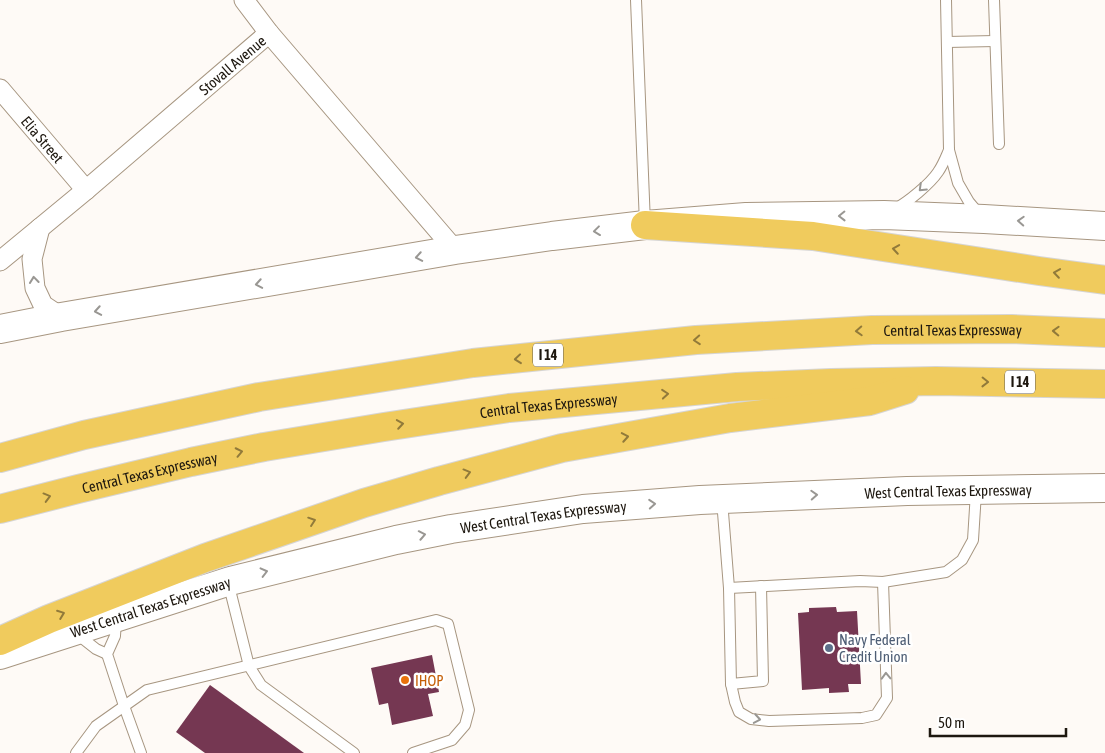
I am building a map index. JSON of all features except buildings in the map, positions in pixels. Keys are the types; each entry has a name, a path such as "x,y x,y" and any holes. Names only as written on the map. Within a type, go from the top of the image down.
{"highway":[{"path":"645,225 813,236 1105,280"},
{"name":"Central Texas Expressway","path":"0,458 84,435 259,397 473,363 696,340 872,330 1011,329 1105,333"},
{"path":"0,640 48,619 205,558 364,503 439,481 562,448 730,418 870,401 936,381"},
{"name":"Central Texas Expressway","path":"0,509 87,486 264,447 509,408 737,387 831,382 936,381 1105,384"}],"main road":[{"path":"0,329 455,250 645,225 746,217 884,215 1105,226"},
{"name":"West Central Texas Expressway","path":"0,654 228,581 396,540 451,529 583,509 907,491 1105,488"}],"street":[{"path":"244,0 269,33"},
{"name":"Stovall Avenue","path":"0,261 269,33 455,250"},
{"name":"Elia Street","path":"0,89 86,190"},
{"path":"40,228 32,259 35,288 43,305 61,317"}],"lane":[{"path":"636,0 645,225"},
{"path":"946,0 949,150 958,183 984,219"},
{"path":"994,0 999,144"},
{"path":"947,42 995,41"},
{"path":"884,215 903,205 938,173 949,150"},
{"path":"729,588 860,581 882,582 946,572 962,560 973,540 976,490"},
{"path":"722,500 729,588 731,684 739,712 751,719 862,718 876,715 887,698 882,582"},
{"path":"228,581 249,666 262,685 351,752"},
{"path":"731,684 763,681 761,586"},
{"path":"116,617 115,636 107,654 141,753"},
{"path":"76,753 96,726 147,690 436,620 448,624 469,710 465,725 452,740 413,753"},
{"path":"73,631 96,649 107,654"}],"place":[{"name":"Navy Federal Credit Union","path":"829,648"},
{"name":"IHOP","path":"405,680"}]}
